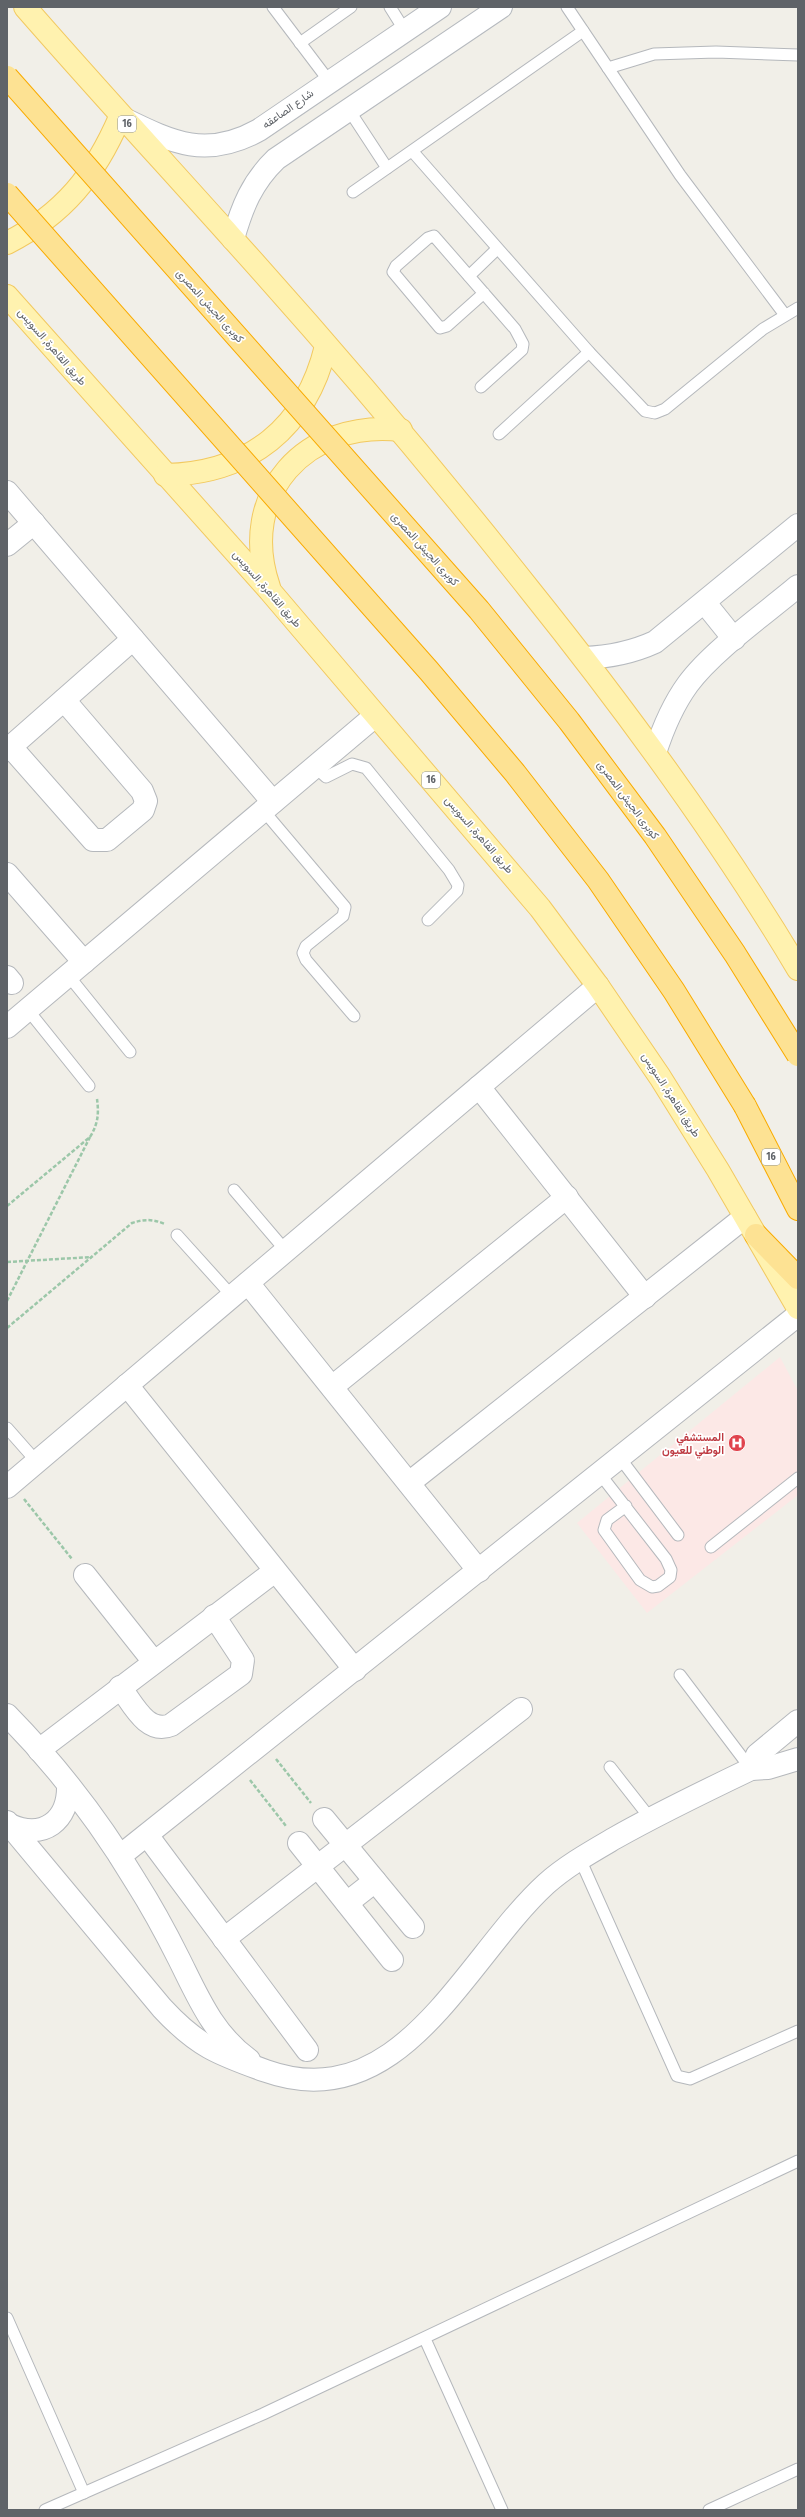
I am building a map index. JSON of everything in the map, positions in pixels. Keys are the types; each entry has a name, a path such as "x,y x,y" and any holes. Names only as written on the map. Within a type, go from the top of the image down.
{"highway":[{"name":"كوبرى الجيش المصرى","path":"7,77 479,610 570,721 659,842 735,954 798,1055"},
{"name":"16","path":"7,194 429,671 516,773 606,893 674,991 745,1106 798,1209"},
{"name":"16","path":"750,1226 798,1278"}],"main road":[{"name":"16","path":"25,7 120,117 233,239 401,430 584,658 655,753 712,833 798,968"},
{"path":"7,243 56,212 83,184 104,153 120,117"},
{"name":"طريق القاهرة, السويس","path":"7,296 270,591 375,716 514,876 598,986 681,1110 798,1308"},
{"path":"165,475 210,471 252,454 270,441 301,408 321,368 326,346"},
{"path":"270,591 262,564 262,528 266,507 275,488 287,470 301,455 338,434 379,427 401,430"}],"street":[{"name":"شارع الصاعقه","path":"120,117 175,142 204,146 218,145 239,140 258,130 440,7"},
{"path":"233,239 248,193 266,169 276,159 501,7"},
{"path":"330,81 349,110"},
{"path":"7,492 133,639 268,806"},
{"path":"7,546 34,523"},
{"path":"584,658 608,657 632,652 655,642 798,525"},
{"path":"655,753 663,728 689,682 734,639 798,586"},
{"path":"704,603 734,639"},
{"path":"64,700 142,791 146,800 143,810 107,840 93,840 9,748 133,639"},
{"path":"7,1027 375,716"},
{"path":"7,874 76,969"},
{"path":"9,1485 598,986"},
{"path":"479,1087 645,1297"},
{"path":"332,1387 567,1198"},
{"path":"409,1483 645,1297 750,1226"},
{"path":"240,1290 332,1387 479,1571"},
{"path":"120,1856 798,1315"},
{"path":"127,1385 354,1670"},
{"path":"39,1750 120,1687 275,1571"},
{"path":"85,1575 154,1662"},
{"path":"120,1687 147,1723 154,1727 163,1728 172,1725 240,1674 243,1660 214,1616"},
{"path":"224,1939 521,1709"},
{"path":"7,1715 68,1785 120,1856 168,1936 205,2012 231,2045 265,2071"},
{"path":"750,1769 757,1756 798,1721"},
{"path":"8,1823 174,2021 187,2033 216,2052 232,2060 282,2078 314,2081 344,2076 369,2067 391,2054 425,2026 488,1948 541,1889 580,1859 650,1818 750,1769 768,1768 798,1759"},
{"path":"8,1823 20,1830 31,1831 52,1824 66,1807 68,1785"},
{"path":"324,1819 413,1927"},
{"path":"147,1835 307,2050"},
{"path":"299,1843 392,1960"},
{"path":"347,1904 375,1881"}],"lane":[{"path":"273,7 330,81"},
{"path":"300,43 351,7"},
{"path":"390,7 405,31"},
{"path":"567,7 680,175 785,315"},
{"path":"353,192 413,152 583,31"},
{"path":"608,68 654,54 716,52 798,55"},
{"path":"349,110 387,168"},
{"path":"413,152 589,352 645,411 655,413 673,403 749,340 785,315 798,308"},
{"path":"481,387 522,350 523,344 514,329 484,293 432,236 396,266 393,272 440,328 447,326 484,293"},
{"path":"469,276 497,249"},
{"path":"499,434 589,352"},
{"path":"315,767 326,777 352,764 366,768 449,870 458,885 457,891 428,920"},
{"path":"268,806 345,906 343,916 306,946 303,953 306,960 354,1016"},
{"path":"76,969 130,1052"},
{"path":"28,1010 89,1086"},
{"path":"234,1190 286,1251"},
{"path":"177,1235 240,1290"},
{"path":"7,1428 37,1462"},
{"path":"620,1458 678,1534"},
{"path":"600,1474 626,1506 670,1564 670,1577 658,1586 652,1587 640,1580 604,1530 606,1520 626,1506"},
{"path":"710,1547 798,1478"},
{"path":"680,1675 750,1769"},
{"path":"610,1767 650,1818"},
{"path":"580,1859 677,2076 690,2079 798,2032"},
{"path":"45,2510 270,2411 425,2339 798,2161"},
{"path":"7,2318 84,2493"},
{"path":"425,2339 502,2510"},
{"path":"709,2510 798,2469"}],"path":[{"path":"7,1301 97,1126 99,1112 97,1098 89,1086"},
{"path":"7,1206 90,1138"},
{"path":"7,1328 132,1223 144,1220 156,1221 168,1226 177,1235"},
{"path":"7,1262 92,1257"},
{"path":"9,1485 85,1575"},
{"path":"263,1743 324,1819"},
{"path":"237,1764 299,1843"}],"shaded area":[{"name":"المستشفي الوطني للعيون","path":"780,1357 798,1391 798,1495 647,1613 577,1523"}],"place":[{"name":"المستشفي الوطني للعيون","path":"737,1443"}]}
